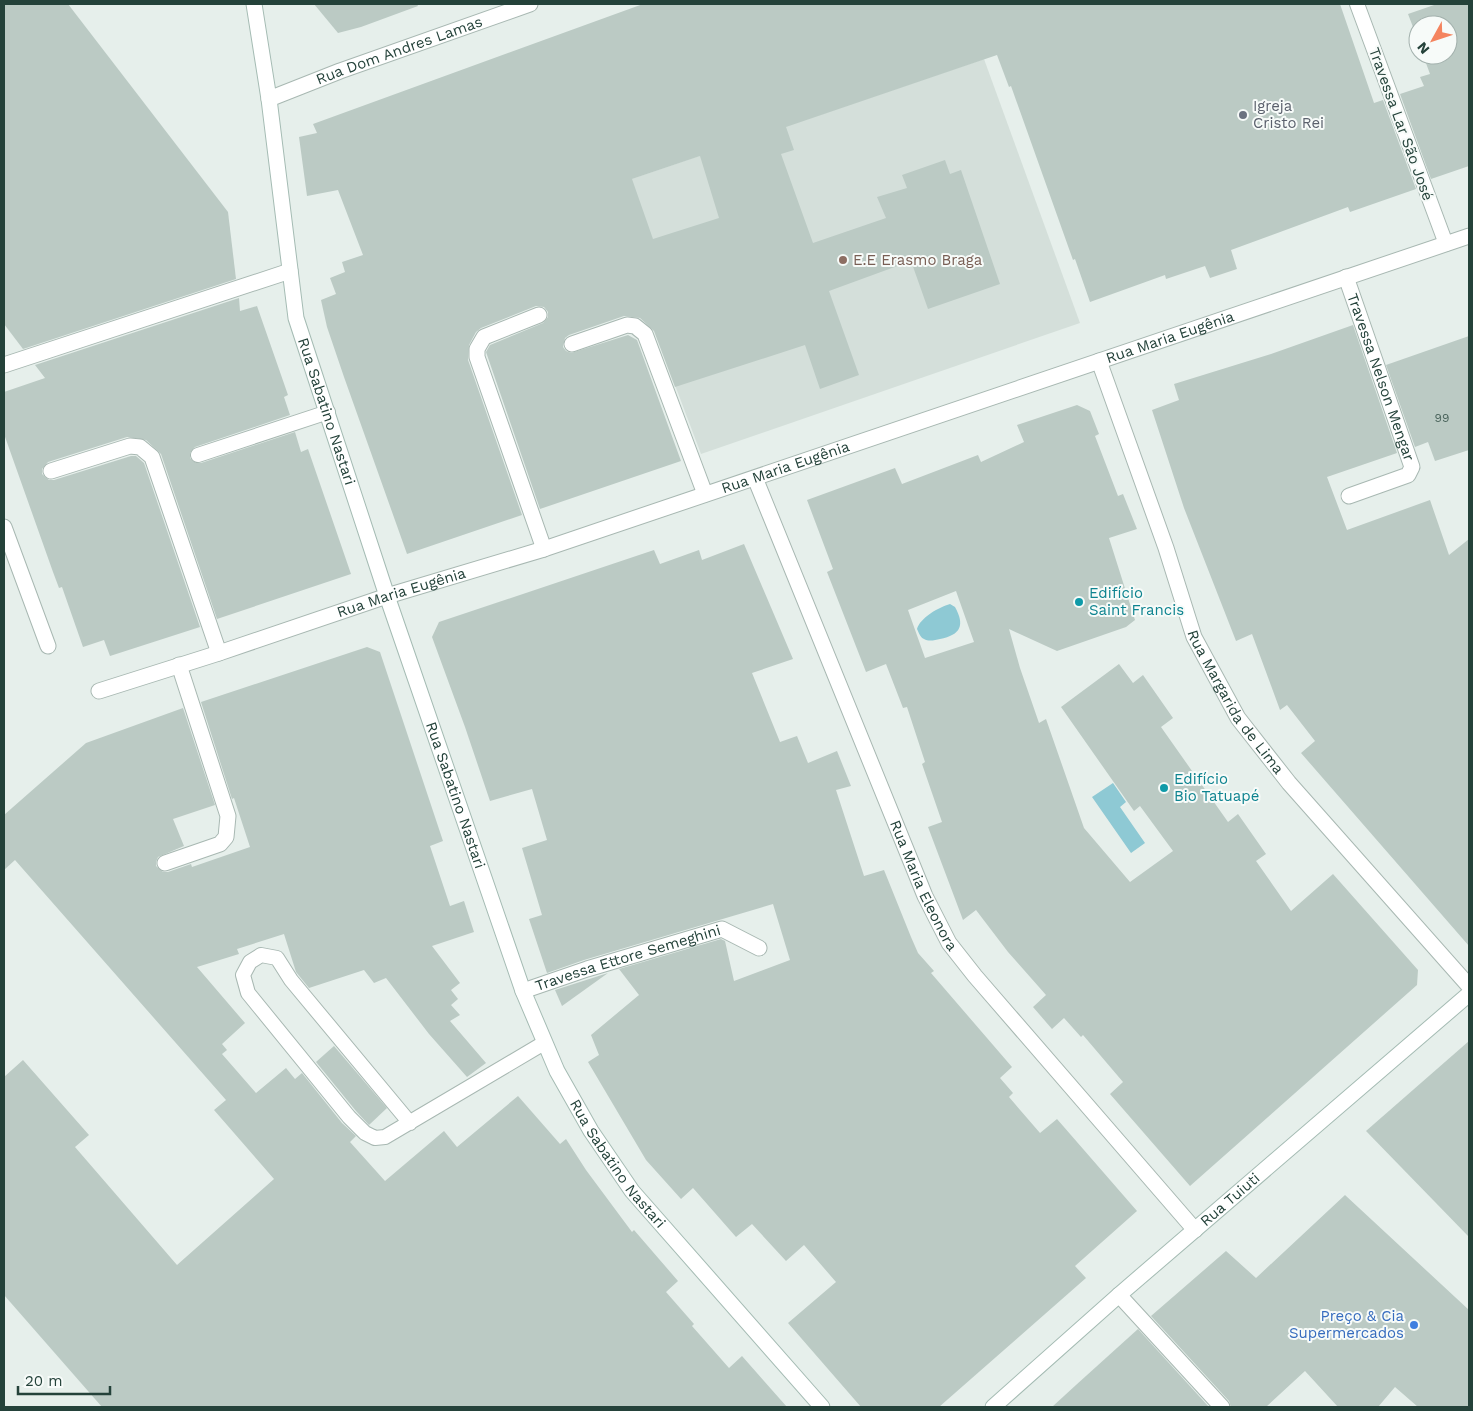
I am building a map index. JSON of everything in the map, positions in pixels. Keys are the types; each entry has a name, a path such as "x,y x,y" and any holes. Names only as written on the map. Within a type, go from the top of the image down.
{"street":[{"name":"Rua Sabatino Nastari","path":"254,4 269,99 296,318 387,596 523,991 544,1043 557,1071 591,1131 632,1191 822,1407"},
{"name":"Rua Dom Andres Lamas","path":"269,99 340,71 530,4"},
{"name":"Rua Maria Eugênia","path":"99,691 755,478 1469,236"},
{"path":"4,365 290,271"},
{"name":"Travessa Nelson Mengar","path":"1346,277 1412,467 1408,475 1349,496"},
{"path":"539,315 484,337 478,349 477,357 544,548"},
{"path":"572,344 627,325 635,326 645,334 705,494"},
{"name":"Rua Margarida de Lima","path":"1099,361 1166,548 1194,637 1238,718 1288,783 1469,986"},
{"path":"51,471 130,446 140,447 152,457 219,653"},
{"name":"Rua Maria Eleonora","path":"755,478 925,896 949,943 975,976 1195,1230"},
{"path":"4,526 48,646"},
{"path":"166,863 220,844 226,837 228,816 178,665"},
{"name":"Travessa Ettore Semeghini","path":"523,991 587,969 722,929 759,948"},
{"name":"Rua Tuiuti","path":"993,1407 1119,1295 1469,994"},
{"path":"1119,1295 1222,1407"}],"lane":[{"name":"Travessa Lar São José","path":"1357,4 1446,244"},
{"path":"198,455 328,412"},
{"path":"410,1123 291,980 277,958 260,955 250,962 243,975 248,993 349,1117 365,1133 375,1138 385,1137 410,1123 544,1043"}],"shaded area":[{"name":"E.E Erasmo Braga","path":"984,59 1080,323 701,454 644,303 605,188"}],"water":[{"path":"950,604 955,607 960,619 957,632 953,635 934,640 923,638 917,629 922,621 936,610"},
{"path":"1113,783 1126,802 1120,807 1145,843 1131,853 1092,797"}],"building":[{"path":"4,4 68,4 228,212 236,279 23,349 4,324"},
{"path":"314,4 417,4 418,6 361,27 338,33"},
{"path":"643,4 1340,4 1374,103 1383,100 1416,189 1350,212 1348,207 1231,250 1237,269 1210,278 1205,266 1166,279 1165,275 1090,302 1075,259 1073,260 1011,86 1009,87 997,55 786,127 794,150 781,154 813,243 886,218 877,197 907,188 902,175 945,160 950,174 961,170 1000,284 928,309 911,261 829,291 859,375 820,389 805,345 675,387 654,331 640,318 624,316 569,335 565,338 563,347 571,353 628,335 637,340 681,461 540,509 486,352 490,345 543,323 548,317 548,312 544,307 536,306 481,328 476,332 469,345 468,360 522,515 407,554 327,327 321,300 336,294 330,278 345,272 342,262 363,255 338,190 307,196 299,137 317,133 313,124","holes":["700,156 719,218 653,239 632,179"]},
{"path":"1437,4 1469,4 1469,166 1431,179 1400,94 1424,86 1420,77 1430,74 1427,65 1458,65 1458,15 1408,14"},
{"path":"239,298 240,311 257,306 288,395 284,397 290,415 195,447 190,453 190,458 196,463 201,463 295,432 301,452 308,449 351,574 217,619 161,454 146,440 127,437 48,462 42,469 42,474 49,480 54,480 131,456 136,456 144,463 200,627 110,656 104,640 83,647 62,587 59,588 53,572 4,434 4,392 45,378 35,365"},
{"path":"1353,325 1397,453 1327,477 1347,530 1430,500 1449,555 1469,539 1469,946 1301,753 1315,741 1287,705 1280,710 1252,634 1236,641 1184,508 1152,410 1179,400 1174,384 1271,354"},
{"path":"1469,336 1469,450 1435,461 1428,442 1415,447 1386,365"},
{"path":"1077,405 1090,411 1099,434 1095,436 1118,496 1123,494 1137,529 1109,538 1135,620 1126,627 1057,651 1009,629 1039,723 1046,719 1084,828 1130,882 1173,851 1140,806 1134,811 1061,707 1119,664 1133,683 1143,675 1173,718 1161,727 1228,822 1238,814 1266,854 1256,861 1291,911 1333,874 1418,970 1417,985 1190,1186 1110,1094 1123,1082 1083,1035 1081,1037 1064,1018 1052,1029 1033,1007 1046,995 1008,952 976,910 963,920 928,827 942,822 922,764 925,762 907,707 903,708 886,664 866,672 827,572 833,569 807,500 895,468 902,484 978,455 981,462 1024,442 1017,425","holes":["956,591 974,642 925,658 908,610"]},
{"path":"744,544 793,659 752,673 780,742 797,736 808,763 837,751 851,786 836,790 864,876 884,870 918,953 934,971 931,973 1012,1067 1000,1078 1013,1093 1009,1097 1040,1133 1057,1119 1137,1211 1075,1266 1086,1278 939,1407 861,1407 788,1323 836,1282 804,1245 786,1261 752,1224 736,1237 693,1188 681,1199 646,1160 588,1062 599,1055 591,1035 639,995 619,969 721,939 725,941 734,981 790,960 773,904 584,960 547,973 529,919 542,915 522,848 547,840 532,789 490,801 432,637 439,622 654,550 660,564 699,550 702,560"},
{"path":"367,647 380,652 443,841 430,846 450,906 464,901 474,932 432,946 460,983 451,990 458,999 451,1005 460,1015 450,1021 486,1063 467,1077 429,1034 386,978 374,983 364,970 309,988 296,972 284,934 237,949 239,954 197,967 245,1023 222,1044 227,1050 222,1054 256,1093 286,1068 295,1079 302,1073 342,1123 356,1136 350,1142 385,1181 444,1131 457,1147 518,1096 560,1144 566,1139 586,1170 632,1232 634,1230 678,1281 666,1292 694,1324 692,1326 729,1368 742,1356 787,1407 102,1407 4,1295 4,1077 23,1060 89,1135 75,1147 177,1265 274,1179 214,1110 226,1100 15,860 4,870 4,815 86,743 183,708 215,805 173,819 184,846 158,857 156,866 163,872 168,872 191,864 192,867 250,847 234,798 232,799 201,702"},
{"path":"608,973 562,1006 555,990"},
{"path":"1469,1041 1469,1237 1366,1131"},
{"path":"334,1046 387,1108 369,1125 316,1062"},
{"path":"1345,1195 1469,1310 1469,1407 1418,1407 1395,1387 1378,1407 1338,1407 1305,1371 1266,1407 1231,1407 1229,1401 1151,1316 1226,1251 1256,1278"},
{"path":"1138,1329 1209,1407 1052,1407 1076,1385"}],"place":[{"name":"Igreja Cristo Rei","path":"1243,115"},
{"name":"E.E Erasmo Braga","path":"843,260"},
{"name":"Edifício Saint Francis","path":"1079,602"},
{"name":"Edifício Bio Tatuapé","path":"1164,788"},
{"name":"Preço & Cia Supermercados","path":"1414,1325"}]}
